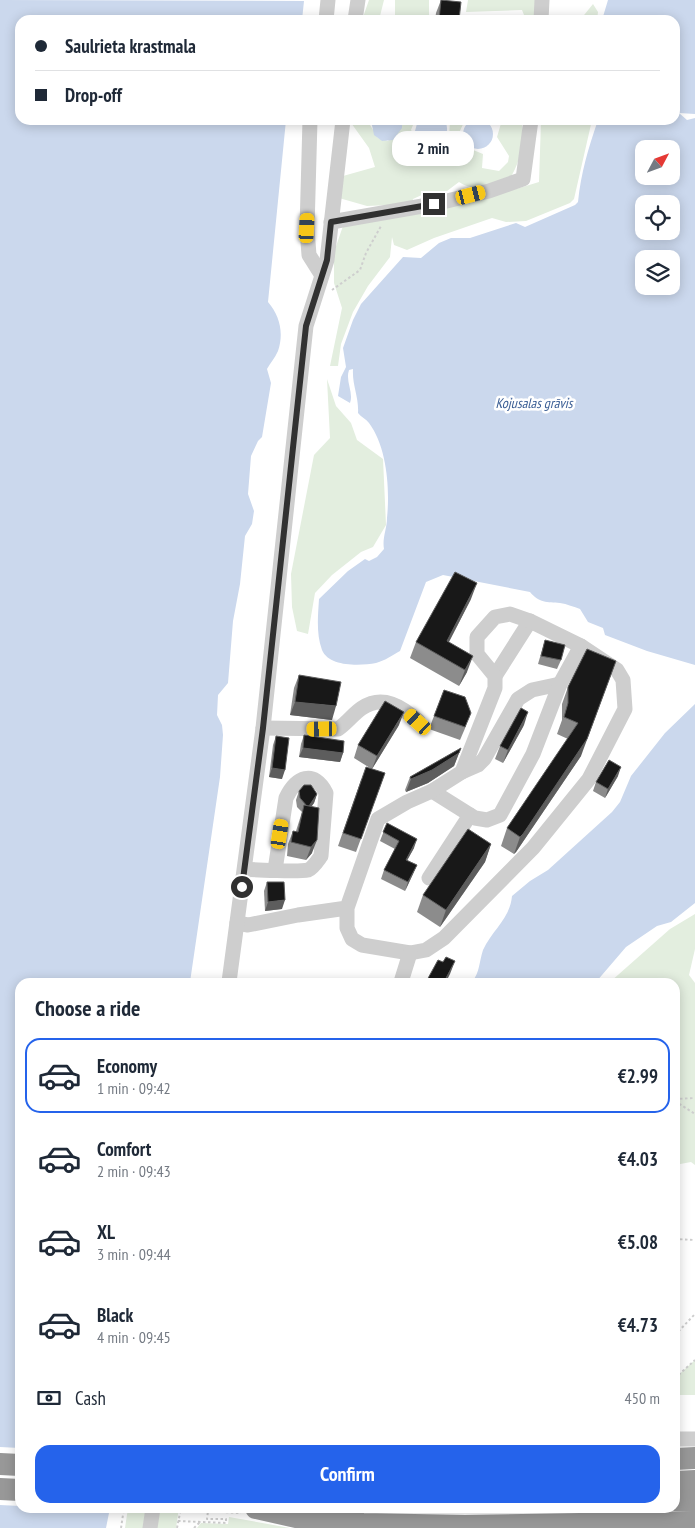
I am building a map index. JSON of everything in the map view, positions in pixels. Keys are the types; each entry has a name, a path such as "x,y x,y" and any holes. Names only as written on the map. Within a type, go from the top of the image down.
{"highway":[{"path":"680,1459 695,1458"},
{"path":"0,1464 15,1465"},
{"path":"680,1495 689,1485"},
{"path":"0,1489 15,1490"},
{"path":"280,1513 313,1520 363,1524 465,1526 695,1522"}],"street":[{"path":"326,15 328,0"},
{"path":"356,15 358,0"},
{"path":"540,15 542,0"},
{"path":"310,125 309,255 321,274"},
{"path":"230,978 263,728 306,326 327,260 343,125"},
{"path":"331,222 434,204 489,191 523,179 530,125"},
{"path":"495,676 477,654 477,637 495,617 510,614 530,621 581,646 617,670 623,680 625,709 590,779 533,848 444,938 426,950 410,953 362,945 352,939 347,928 347,908 378,819 478,765 484,759 518,699 532,690 560,684"},
{"path":"462,772 490,704 495,676 530,621"},
{"path":"432,791 470,814 487,820 500,816 533,754 560,684 581,646"},
{"path":"263,728 338,729 360,708 373,701 389,702 404,708 418,722"},
{"path":"244,869 275,870 308,870 321,856 326,793 322,785 316,780 307,778 298,781 291,787 286,798 275,870"},
{"path":"429,878 470,814"},
{"path":"237,923 248,925 347,908"},
{"path":"402,978 410,953"},
{"path":"680,1440 695,1439"},
{"path":"150,1528 152,1513"}],"path":[{"path":"313,302 360,270 366,253 387,212"},
{"path":"680,1100 695,1098"},
{"path":"680,1104 695,1114"},
{"path":"680,1239 695,1240"},
{"path":"680,1329 695,1314"},
{"path":"680,1374 695,1360"},
{"path":"121,1528 123,1513"},
{"path":"177,1528 180,1513"},
{"path":"178,1521 226,1523 226,1519 208,1519 208,1513"},
{"path":"194,1528 200,1522"}],"green space":[{"path":"369,0 384,0 380,15 364,15"},
{"path":"395,0 429,0 429,15 395,15"},
{"path":"468,0 539,0 538,15 524,15 522,10 466,12"},
{"path":"593,4 598,12 598,15 584,15"},
{"path":"353,125 370,125 378,138 388,141 401,125 413,125 411,130 423,146 430,150 443,145 449,138 450,125 463,125 459,133 461,145 483,154 482,168 499,171 508,162 509,156 497,137 501,125 522,125 523,135 519,159 509,180 477,188 459,182 443,194 426,193 413,199 412,204 367,206 339,198 343,176 375,167 369,148"},
{"path":"541,125 591,125 574,199 570,203 526,221 506,222 492,218 434,238 407,250 394,245 392,237 390,257 368,286 353,312 341,344 338,366 330,366 342,308 334,283 334,252 343,226 516,189 539,182"},
{"path":"327,379 336,406 351,423 357,440 383,459 386,525 373,547 361,552 332,575 315,593 308,634 297,631 292,607 291,574 314,455 330,438"},
{"path":"695,914 695,949 689,975 695,983 695,1165 691,1162 680,1164 680,978 615,978 670,929"},
{"path":"695,1360 695,1395 680,1395 680,1374"},
{"path":"127,1513 145,1513 143,1528 125,1528"},
{"path":"158,1513 178,1513 176,1528 156,1528"},
{"path":"229,1517 290,1528 197,1528 201,1523 228,1524"}],"water":[{"path":"0,0 304,1 303,15 15,15 15,125 286,125 268,302 278,319 281,338 278,351 267,369 271,383 262,437 251,456 248,494 254,511 252,524 245,536 240,584 233,621 228,683 218,695 217,715 222,725 223,735 220,777 191,978 15,978 15,1513 109,1513 106,1528 0,1528"},
{"name":"Kojusalas grāvis","path":"608,0 695,0 695,114 680,113 680,15 604,15"},
{"name":"Kojusalas grāvis","path":"680,114 687,120 695,118 695,665 647,651 605,635 603,628 588,622 580,609 563,603 544,601 530,592 443,575 426,582 400,651 382,661 369,664 354,665 331,660 326,656 320,644 318,624 319,599 348,571 365,559 369,561 377,557 384,549 387,522 388,494 386,469 380,444 375,433 368,422 358,413 353,369 349,370 348,374 351,395 350,403 338,396 341,377 346,367 343,348 361,304 403,257 421,258 439,243 451,238 470,238 516,223 525,227 575,205 578,202 585,161 596,125 680,125"},
{"path":"372,125 402,125 402,128 393,140 382,141 374,135"},
{"path":"417,125 446,125 447,128 446,136 434,145 421,142 415,131"},
{"path":"466,125 490,125 492,140 484,148 472,148 464,140 463,134"},
{"path":"695,704 695,903 671,922 657,926 626,947 599,978 475,978 483,950 508,911 512,896 530,881 548,870 612,812 620,802 631,776 665,733"}],"pier":[{"path":"0,1447 15,1448 15,1506 0,1505"}],"building":[{"path":"441,0 461,2 460,15 440,15"},
{"path":"455,572 477,583 447,641 473,656 465,670 416,642"},
{"path":"545,640 565,645 561,660 541,656"},
{"path":"587,649 616,661 587,739 520,837 507,828 578,723 564,717 568,703 568,687"},
{"path":"299,675 341,682 336,706 295,702"},
{"path":"444,690 465,697 471,713 465,727 434,716"},
{"path":"385,701 404,712 377,756 358,745"},
{"path":"521,708 528,712 508,750 500,746"},
{"path":"304,735 344,741 343,753 303,748"},
{"path":"276,736 289,738 285,770 272,768"},
{"path":"461,748 459,753 432,770 411,779 410,777"},
{"path":"609,760 621,767 608,789 596,782"},
{"path":"366,767 385,773 361,839 343,833"},
{"path":"304,785 311,785 317,794 309,806 300,798 299,791"},
{"path":"304,805 319,808 317,840 311,847 291,842 293,831 298,832"},
{"path":"387,823 417,839 406,860 417,865 408,882 384,870 399,841 383,832"},
{"path":"468,829 491,844 446,910 423,895"},
{"path":"267,882 284,882 285,900 268,902"},
{"path":"446,957 455,961 446,978 428,978 438,960 443,962"}],"route":[{"path":"242,887 263,728 306,326 327,260 331,222 434,204"}]}
